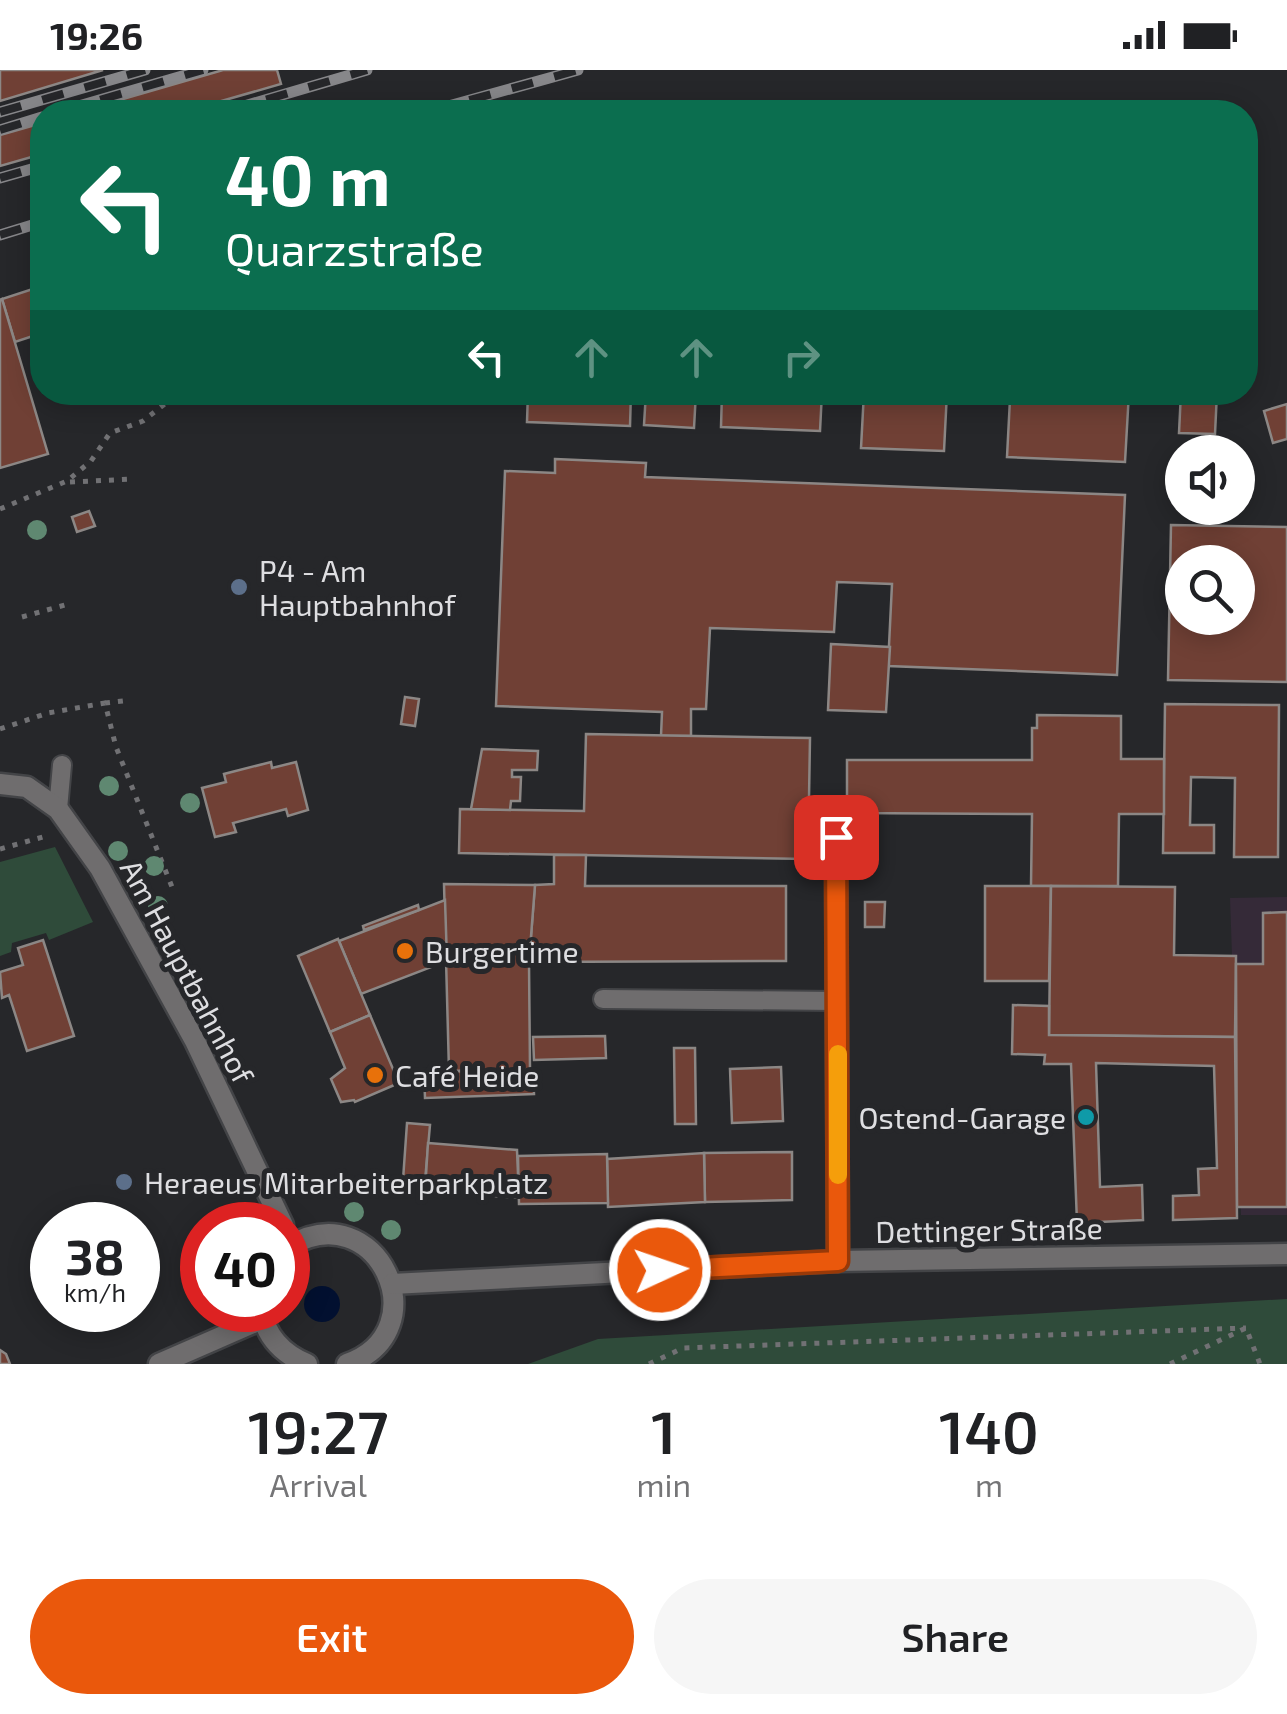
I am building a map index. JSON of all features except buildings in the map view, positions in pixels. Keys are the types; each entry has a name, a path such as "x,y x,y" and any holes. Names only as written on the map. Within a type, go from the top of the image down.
{"street":[{"name":"Am Hauptbahnhof","path":"0,784 26,787 58,809 100,868 187,1026 270,1202"},
{"path":"836,837 838,1261"},
{"path":"310,1236 353,1238 373,1252 392,1284 392,1319 378,1344 360,1360 347,1364"},
{"name":"Dettinger Straße","path":"392,1284 838,1261 1287,1254"},
{"path":"159,1364 225,1332"},
{"path":"270,1332 275,1343 290,1356 307,1364"}],"lane":[{"path":"58,809 62,764"},
{"path":"603,998 838,1001"}],"path":[{"path":"68,482 91,461 110,433 144,421 164,405"},
{"path":"0,508 68,482 133,479"},
{"path":"22,617 65,605"},
{"path":"84,694 87,706"},
{"path":"0,729 48,713 123,701"},
{"path":"105,704 116,747 174,892"},
{"path":"0,849 52,834"},
{"path":"649,1364 683,1348 1246,1328"},
{"path":"1170,1364 1246,1328"},
{"path":"1246,1328 1260,1364"}],"shaded area":[{"path":"1287,897 1287,1215 1241,1215 1230,898"}],"green space":[{"path":"55,847 93,922 49,940 46,933 12,943 11,952 0,956 0,862"},
{"path":"1287,1299 1287,1364 528,1364 598,1339"}],"water":[{"path":"329,1287 339,1297 335,1317 322,1322 310,1318 310,1290"}],"railway":[{"path":"41,100 145,70"},
{"path":"99,100 203,70"},
{"path":"265,100 367,70"},
{"path":"470,100 578,70"},
{"path":"0,112 30,103"},
{"path":"0,130 30,121"},
{"path":"0,178 30,169"},
{"path":"0,235 30,226"}],"slow traffic":[{"path":"838,1054 838,1175"}],"place":[{"name":"P4 - Am Hauptbahnhof","path":"239,587"},
{"name":"Burgertime","path":"405,951"},
{"name":"Café Heide","path":"375,1075"},
{"name":"Ostend-Garage","path":"1086,1117"},
{"name":"Heraeus Mitarbeiterparkplatz","path":"124,1182"}],"route":[{"path":"660,1270 838,1261 836,837"}]}
